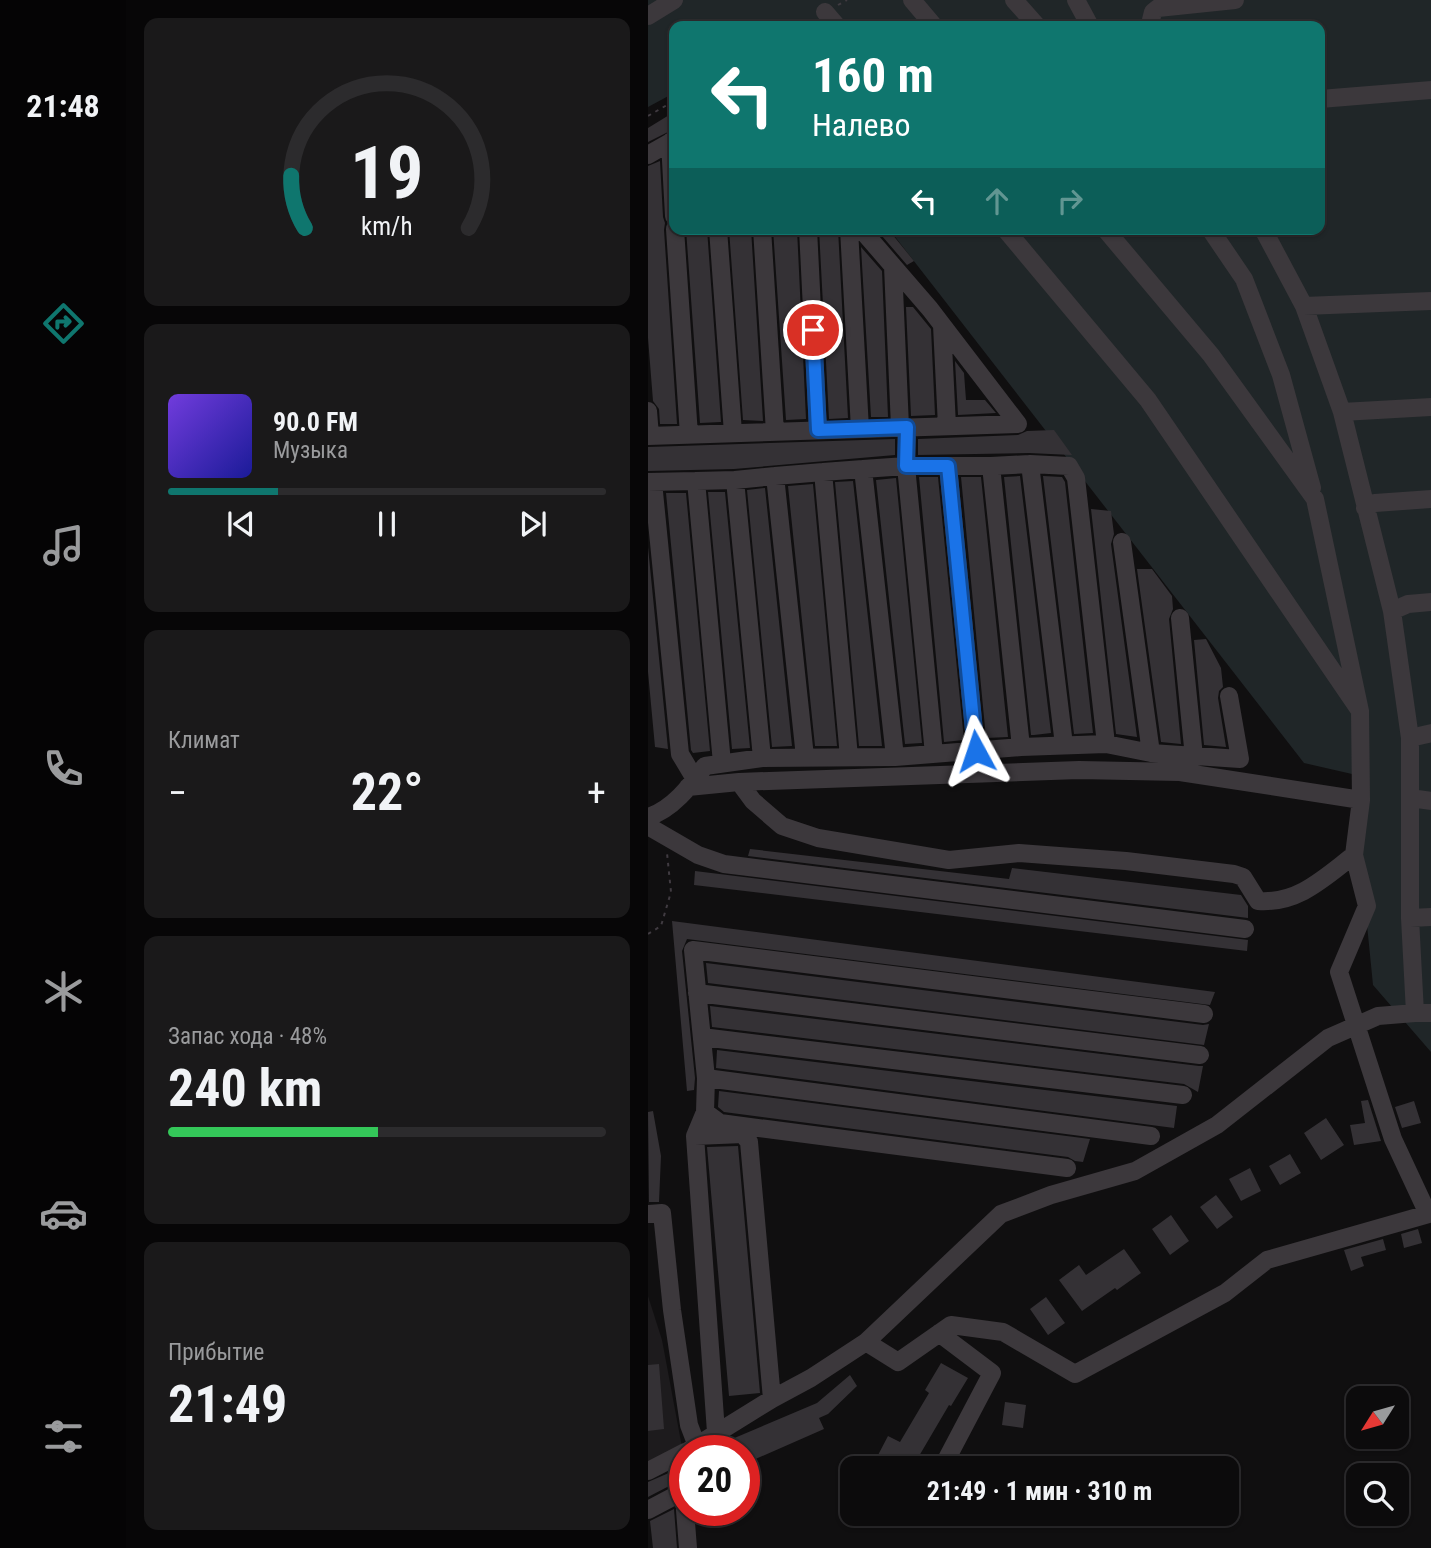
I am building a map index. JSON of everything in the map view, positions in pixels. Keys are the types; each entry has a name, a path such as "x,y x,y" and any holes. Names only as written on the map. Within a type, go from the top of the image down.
{"street":[{"path":"648,16 674,0"},
{"path":"912,0 930,21"},
{"path":"1014,0 1033,21"},
{"path":"1076,0 1087,21"},
{"path":"1139,0 1152,21"},
{"path":"1153,21 1153,12 1158,8 1235,0"},
{"path":"1325,99 1431,90"},
{"path":"648,155 669,143"},
{"path":"675,235 689,435"},
{"path":"718,235 733,433"},
{"path":"762,235 775,432"},
{"path":"808,235 818,430"},
{"path":"849,235 860,429"},
{"path":"648,411 649,436 1018,424 942,325 866,235"},
{"path":"1010,235 1148,400 1360,711"},
{"path":"1110,235 1211,355 1315,499"},
{"path":"866,1342 898,1363 951,1325 1003,1332 1074,1374 1224,1293 1267,1260 1430,1214 1393,1139 1339,972 1367,906 1354,855 1361,800 1360,711 1315,499 1281,375 1244,279 1214,235"},
{"path":"711,1435 811,1378 866,1342 1001,1214 1050,1195 1135,1171 1217,1125 1328,1038 1378,1016 1423,1013 1410,918 1410,738 1392,611 1342,412 1304,306 1266,235"},
{"path":"893,266 906,466 934,754"},
{"path":"1304,306 1431,301"},
{"path":"942,325 947,426"},
{"path":"1342,412 1431,407"},
{"path":"1030,464 1064,745"},
{"path":"692,783 680,754 651,482 735,480 906,466 1069,466 1076,478 1106,744"},
{"path":"948,466 976,751"},
{"path":"990,466 1021,747"},
{"path":"863,469 895,757"},
{"path":"823,472 849,757"},
{"path":"775,476 805,757"},
{"path":"735,480 762,758"},
{"path":"696,481 722,763"},
{"path":"1365,508 1375,503 1431,499"},
{"path":"1122,542 1151,753"},
{"path":"1392,611 1408,604 1431,602"},
{"path":"1179,618 1194,757"},
{"path":"648,817 663,812 706,765 762,758 895,757 1021,747 1106,744 1151,753 1240,760 1229,696"},
{"path":"1410,738 1431,733"},
{"path":"692,783 1079,770 1180,772 1361,800"},
{"path":"739,782 753,801 782,826 818,838 948,860 1019,853 1234,874 1243,877 1258,901 1276,902 1296,896 1354,855"},
{"path":"1410,798 1431,801"},
{"path":"648,827 699,855 723,864 1245,929"},
{"path":"1410,918 1431,917"},
{"path":"716,1432 695,1136 705,1112 706,1078 693,950 1204,1014"},
{"path":"697,992 1200,1055"},
{"path":"702,1037 1183,1095"},
{"path":"706,1078 1151,1136"},
{"path":"705,1112 720,1123 1067,1168"},
{"path":"695,1136 743,1134 750,1142 772,1399"},
{"path":"648,1214 662,1213 689,1435"},
{"path":"939,1333 993,1373 949,1456"},
{"path":"648,1471 669,1460"},
{"path":"648,1510 669,1506"},
{"path":"686,1526 688,1548"}],"path":[{"path":"648,117 669,104"},
{"path":"648,933 661,926 671,892 665,836"}],"shaded area":[{"path":"648,0 1431,0 1431,1052 1373,985 1352,774 1304,763 894,235 1325,235 1325,21 669,21 669,96 648,107"},
{"path":"648,1296 662,1340 680,1435 669,1435 669,1453 648,1463"}],"building":[{"path":"669,115 669,132 648,142 648,128"},
{"path":"660,161 677,424 660,424 659,409 653,401 648,338 648,166"},
{"path":"686,235 707,235 721,422 700,423"},
{"path":"729,235 751,235 763,421 743,420"},
{"path":"773,235 797,235 806,419 786,420"},
{"path":"819,235 838,235 848,418 829,419"},
{"path":"881,235 893,235 914,261 907,265"},
{"path":"861,247 882,271 888,417 871,417"},
{"path":"906,307 913,307 931,329 935,415 911,416"},
{"path":"955,361 964,373 966,400 985,400 996,413 958,415"},
{"path":"1054,430 1072,455 918,455 918,439 1018,435 1027,431"},
{"path":"895,439 895,455 734,469 648,471 648,447"},
{"path":"1020,476 1051,733 1034,735 1031,735 1004,477"},
{"path":"1043,476 1062,477 1065,482 1093,733 1074,734"},
{"path":"919,477 938,477 964,740 944,742"},
{"path":"961,477 981,477 1008,737 986,738"},
{"path":"896,478 922,743 905,744 876,480"},
{"path":"853,481 882,746 859,746 835,482"},
{"path":"813,484 837,746 815,746 788,486"},
{"path":"765,488 792,746 772,747 747,490"},
{"path":"708,492 725,492 750,748 732,749"},
{"path":"666,493 686,493 710,751 693,753 691,750"},
{"path":"1091,509 1111,511 1114,534 1111,544 1137,737 1116,734"},
{"path":"648,547 668,749 655,747 648,672"},
{"path":"1137,569 1152,569 1172,596 1173,609 1169,619 1181,744 1161,742"},
{"path":"1206,639 1221,668 1223,687 1218,698 1226,747 1204,745 1194,640"},
{"path":"750,849 1009,879 1012,868 1241,895 1248,906 1248,918 748,856"},
{"path":"695,871 1248,940 1247,951 694,885"},
{"path":"672,921 1215,992 1210,1005 687,939 682,951 695,1078 694,1090 687,1091"},
{"path":"706,963 1209,1024 1204,1045 708,983"},
{"path":"710,1006 1203,1066 1198,1092 1184,1084 712,1027"},
{"path":"717,1050 1177,1106 1174,1128 716,1068"},
{"path":"719,1091 1090,1139 1083,1162 1075,1161 1068,1157 724,1112 718,1107"},
{"path":"1368,1100 1381,1141 1354,1145 1350,1125 1365,1123 1361,1101"},
{"path":"1414,1101 1421,1123 1402,1128 1395,1107"},
{"path":"653,1111 661,1156 659,1202 649,1202 648,1112"},
{"path":"1326,1118 1344,1145 1321,1160 1304,1133"},
{"path":"738,1146 760,1393 729,1396 707,1147"},
{"path":"1290,1154 1301,1173 1280,1185 1269,1166"},
{"path":"1250,1168 1261,1191 1241,1201 1229,1179"},
{"path":"1216,1195 1233,1217 1217,1229 1200,1207"},
{"path":"1171,1215 1189,1241 1170,1255 1152,1229"},
{"path":"1418,1229 1422,1243 1404,1248 1401,1234"},
{"path":"1383,1239 1386,1250 1361,1257 1364,1266 1351,1271 1344,1250"},
{"path":"1124,1249 1141,1273 1082,1311 1059,1280 1079,1265 1086,1275"},
{"path":"1046,1297 1065,1323 1048,1335 1030,1309"},
{"path":"941,1363 968,1378 919,1456 878,1456 888,1436 900,1442 929,1393 925,1390"},
{"path":"659,1364 664,1429 648,1431 648,1365"},
{"path":"850,1375 857,1386 828,1414 819,1418 824,1429 760,1457 760,1435 742,1435 817,1403"},
{"path":"1005,1402 1026,1405 1023,1428 1002,1425"},
{"path":"669,1473 669,1486 648,1497 648,1482"},
{"path":"669,1512 669,1526 675,1526 677,1548 653,1548 650,1521"}],"route":[{"path":"813,330 818,430 907,427 906,466 948,466 976,751"}]}
